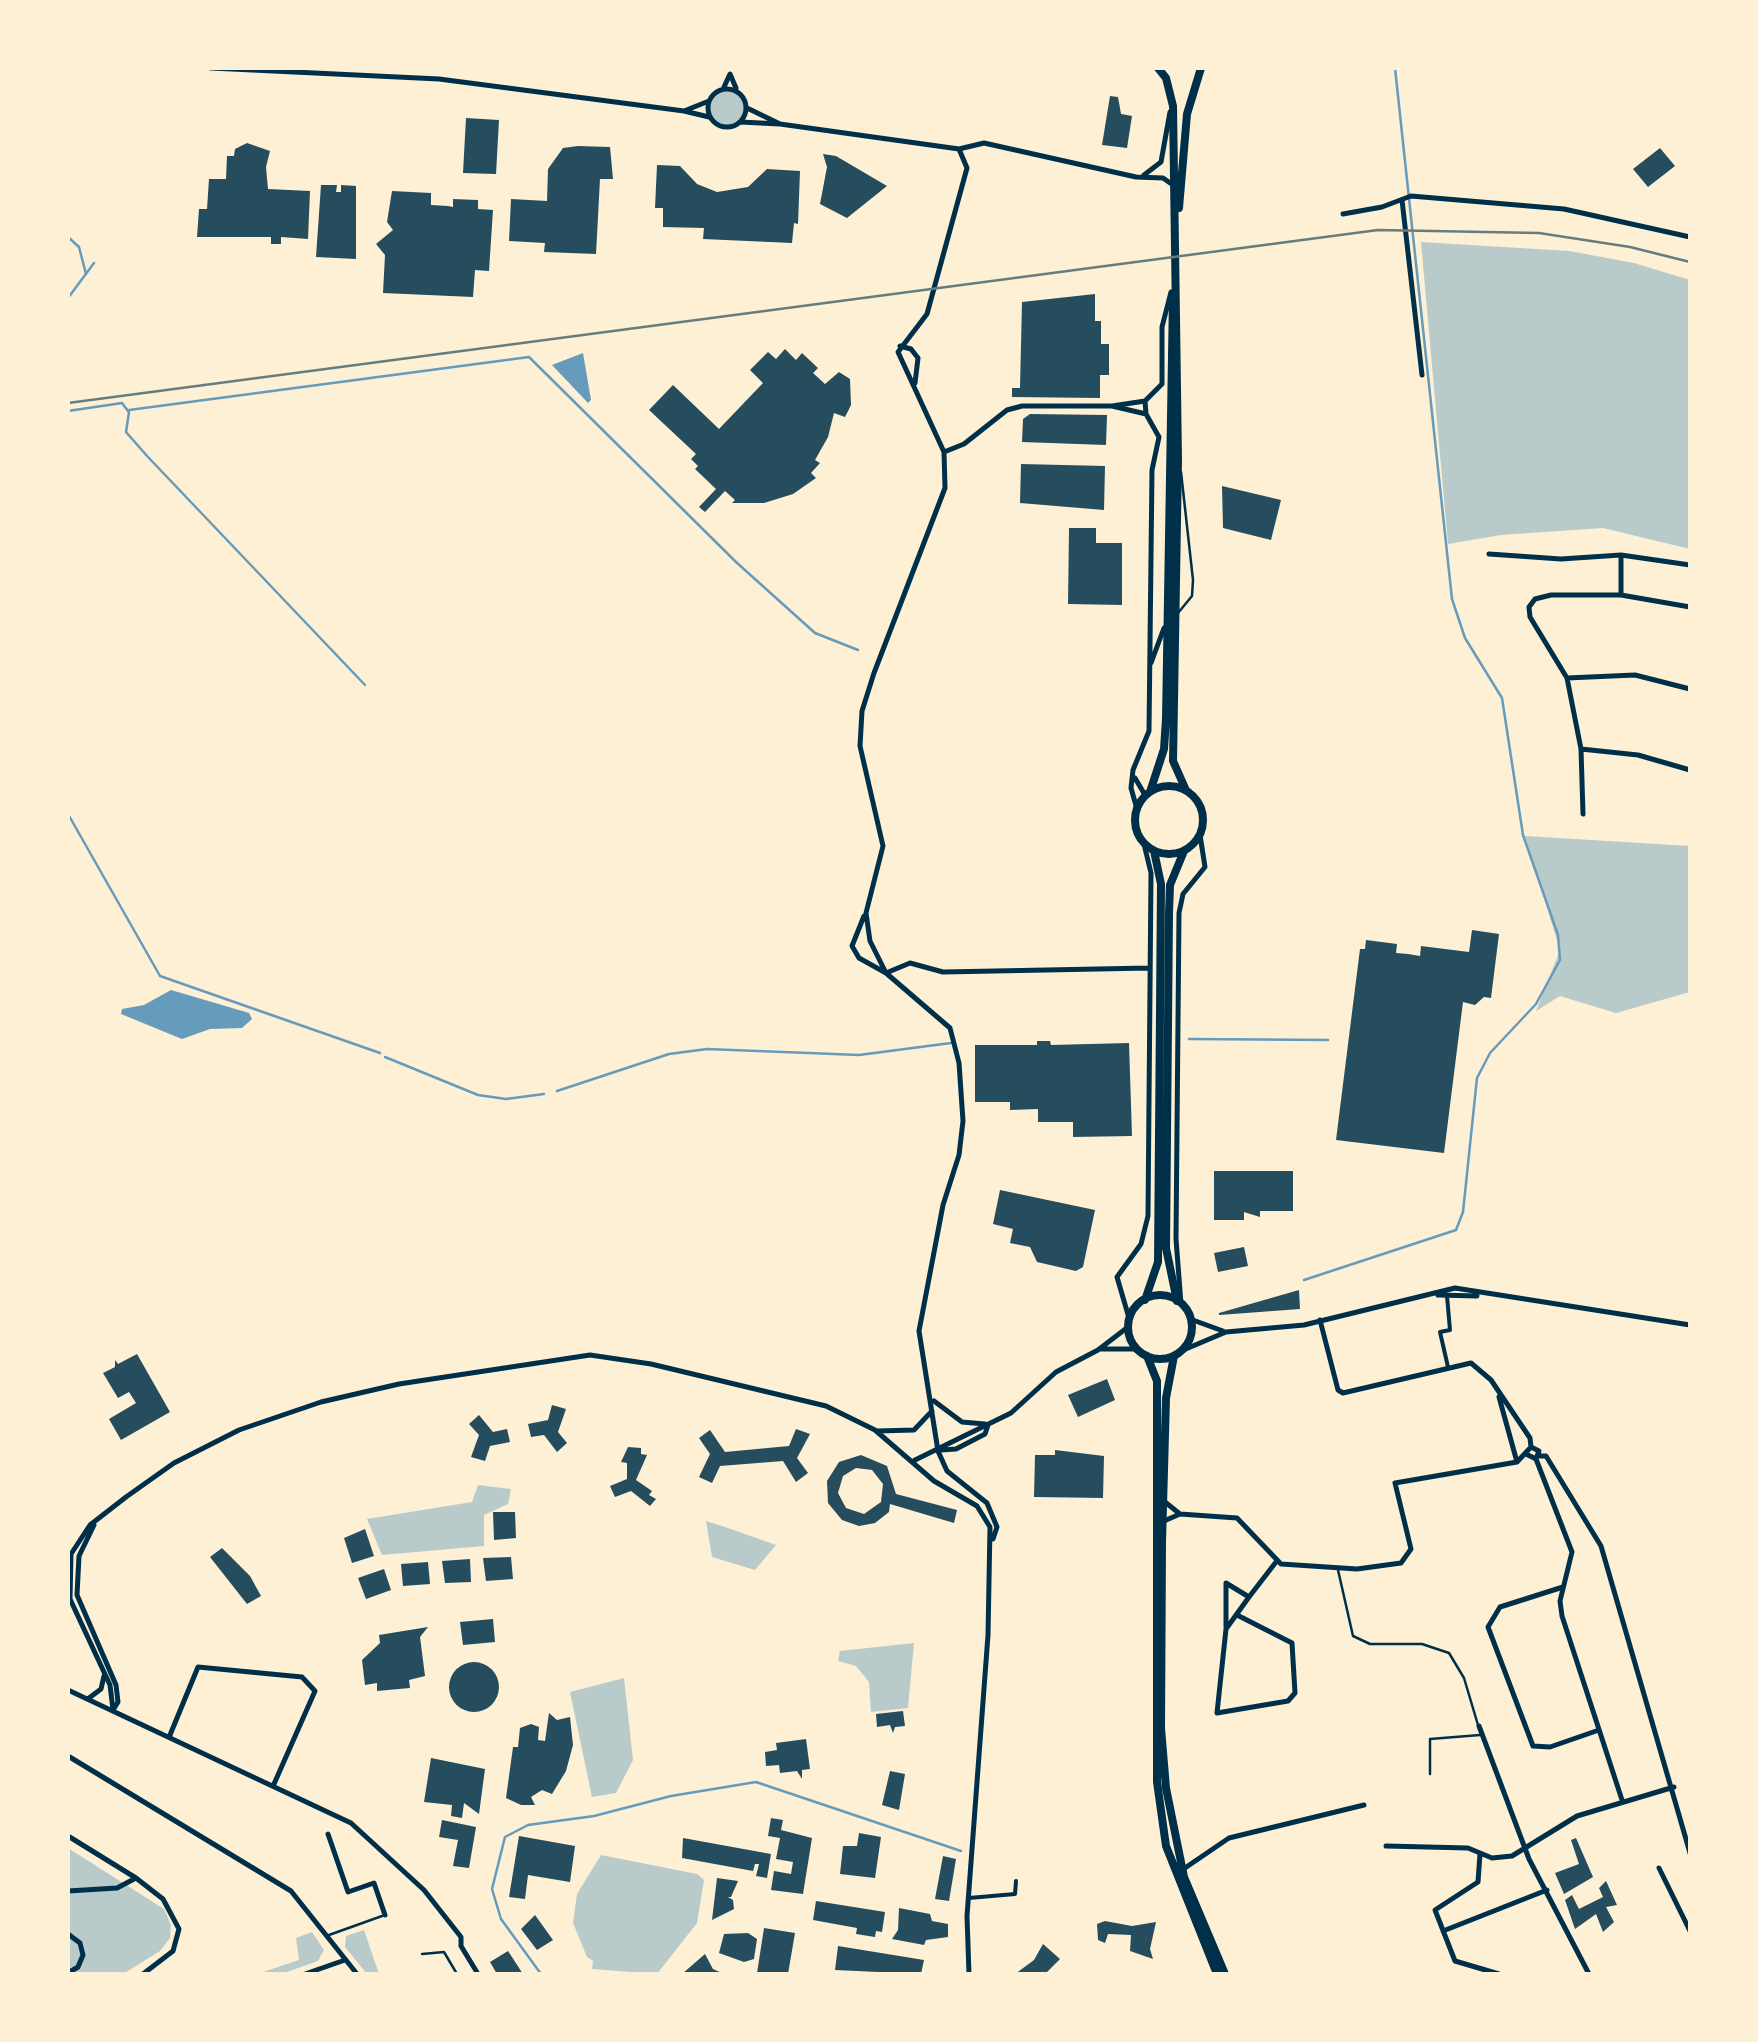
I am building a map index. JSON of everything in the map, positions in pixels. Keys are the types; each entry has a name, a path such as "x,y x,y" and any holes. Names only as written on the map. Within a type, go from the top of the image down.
{"main road":[{"path":"1158,68 1166,78 1173,106 1177,227"},
{"path":"1184,851 1154,851 1144,844 1136,830 1137,809 1148,793 1164,748 1177,227 1187,114 1201,68"},
{"path":"1176,277 1178,460 1173,761 1185,788 1202,808 1200,835 1174,869 1170,914 1166,1248 1179,1302 1190,1318 1190,1336 1178,1353 1166,1398 1161,1728 1166,1788 1182,1870 1225,1974"},
{"path":"1148,793 1168,786 1185,788"},
{"path":"1154,851 1161,884 1158,1262 1143,1300 1129,1322 1136,1349 1147,1356 1156,1381 1157,1782 1166,1846 1217,1974"},
{"path":"1143,1300 1161,1296 1179,1302"},
{"path":"1147,1356 1178,1353"}],"street":[{"path":"211,68 438,79 684,111 710,117 724,127 740,122 780,124 959,148 984,142 1136,177 1163,178 1174,186"},
{"path":"684,111 709,101 723,89 730,71"},
{"path":"730,71 747,108 780,124"},
{"path":"723,89 737,91"},
{"path":"709,101 710,117"},
{"path":"1136,177 1151,173 1160,162 1173,106"},
{"path":"740,122 747,108"},
{"path":"959,148 967,168 927,314 900,346 899,361 915,386 944,452 940,509 900,601 862,711 862,762 883,852 866,914 852,946 858,958 886,973 940,1015 953,1034 959,1064 963,1122 959,1155 944,1205 919,1331 938,1451 947,1470 986,1503 997,1527 993,1540 969,1898 969,1974"},
{"path":"1343,214 1411,196 1564,209 1690,238"},
{"path":"1402,198 1422,375"},
{"path":"944,452 964,444 1007,410 1022,406 1145,402 1162,384 1162,327 1176,277"},
{"path":"900,346 911,349 918,358 915,386"},
{"path":"1137,809 1131,788 1133,770 1148,732 1152,470 1159,437 1146,414 1145,402"},
{"path":"1112,406 1146,414"},
{"path":"1489,554 1560,558 1621,555 1690,565"},
{"path":"1621,555 1621,596"},
{"path":"1583,814 1582,749 1568,678 1530,617 1535,599 1621,596 1690,608"},
{"path":"1149,666 1161,646 1166,605"},
{"path":"1568,678 1635,675 1690,689"},
{"path":"1582,749 1638,755 1690,770"},
{"path":"1133,770 1148,793"},
{"path":"1179,1302 1179,914 1183,894 1206,867 1200,835"},
{"path":"932,1399 962,1422 988,1426 1011,1413 1056,1372 1098,1350 1129,1322 1117,1277 1141,1244 1140,1234 1148,1216 1151,873 1144,844"},
{"path":"866,914 870,941 886,973"},
{"path":"886,973 910,963 943,972 1149,968"},
{"path":"1178,1353 1226,1332 1320,1320 1455,1288 1485,1296 1690,1325"},
{"path":"1430,1294 1485,1296"},
{"path":"1124,1296 1143,1300"},
{"path":"1447,1296 1450,1330 1440,1332 1448,1367"},
{"path":"1190,1318 1226,1332"},
{"path":"1320,1320 1338,1390 1343,1393 1471,1363 1530,1438 1569,1538 1572,1562 1563,1587 1562,1616 1622,1800"},
{"path":"1098,1350 1136,1349"},
{"path":"113,1710 104,1673 80,1625 68,1587 71,1554 95,1522 200,1448 304,1407 399,1384 590,1356 652,1364 826,1406 876,1430 915,1460 934,1481 976,1506 990,1524 993,1540"},
{"path":"1499,1394 1516,1462"},
{"path":"876,1430 914,1430 933,1408"},
{"path":"915,1460 971,1441 985,1434 988,1426"},
{"path":"1164,1521 1180,1514 1237,1518 1276,1562 1358,1569 1407,1559 1411,1549 1394,1482 1516,1462 1531,1447"},
{"path":"1526,1454 1546,1456 1602,1546 1690,1852"},
{"path":"1164,1502 1180,1514"},
{"path":"95,1522 79,1556 77,1595 116,1685 118,1702 113,1710"},
{"path":"1226,1630 1276,1562"},
{"path":"1236,1615 1292,1644 1296,1693 1281,1705 1217,1712 1226,1630 1226,1583 1249,1597"},
{"path":"1563,1587 1500,1607 1488,1627 1533,1746 1550,1746 1599,1730"},
{"path":"170,1735 198,1667 302,1676 315,1691 274,1784"},
{"path":"88,1698 101,1689 104,1673"},
{"path":"68,1690 352,1823 390,1854 461,1937 460,1946 478,1974"},
{"path":"1479,1726 1525,1847 1589,1974"},
{"path":"68,1756 292,1890 358,1974"},
{"path":"1386,1846 1468,1848 1480,1854 1512,1856 1577,1816 1674,1787"},
{"path":"1182,1870 1230,1838 1364,1804"},
{"path":"328,1834 348,1892 374,1883 385,1916"},
{"path":"68,1836 136,1878 163,1900 179,1929 173,1951 143,1974"},
{"path":"1480,1854 1478,1882 1434,1910 1454,1961 1499,1974"},
{"path":"1660,1868 1690,1931"},
{"path":"68,1892 117,1888 136,1878"},
{"path":"969,1898 1015,1894 1016,1882"},
{"path":"1443,1932 1547,1890"},
{"path":"68,1934 80,1942 83,1955 78,1967 68,1973"},
{"path":"305,1974 345,1960"}],"lane":[{"path":"1177,614 1192,596 1193,580 1186,540 1186,492 1178,460"},
{"path":"1337,1566 1352,1636 1370,1644 1422,1644 1449,1653 1464,1678 1479,1726"},
{"path":"1430,1774 1430,1739 1482,1734"},
{"path":"327,1936 385,1916"}],"path":[{"path":"422,1954 444,1952 457,1974"}],"shaded area":[{"path":"727,89 741,94 746,108 741,122 727,127 713,122 708,108 713,94"},
{"path":"1421,242 1569,251 1634,263 1690,280 1690,549 1603,528 1501,535 1448,544"},
{"path":"1525,836 1690,846 1690,992 1616,1013 1560,996 1536,1011 1560,950"},
{"path":"478,1485 511,1489 508,1504 484,1515 484,1546 382,1555 367,1519 472,1502"},
{"path":"706,1521 776,1545 755,1570 712,1557"},
{"path":"914,1643 908,1708 871,1712 869,1682 856,1666 838,1661 840,1651"},
{"path":"624,1678 633,1760 616,1793 592,1797 570,1692"},
{"path":"68,1848 164,1909 171,1925 170,1938 160,1951 123,1974 68,1974"},
{"path":"601,1855 697,1874 704,1880 697,1923 657,1974 592,1969 593,1961 587,1957 573,1923 577,1894"},
{"path":"364,1930 379,1974 367,1974 345,1947 346,1936"},
{"path":"312,1932 324,1950 318,1961 281,1974 257,1974 299,1960 296,1938"}],"water":[{"path":"583,353 591,400 588,403 552,365"},
{"path":"171,990 249,1013 252,1019 242,1028 210,1029 182,1039 121,1014 122,1009 144,1005"}],"building":[{"path":"1110,96 1118,97 1121,114 1132,116 1127,148 1102,145"},
{"path":"466,118 499,120 496,174 463,173"},
{"path":"247,143 270,151 266,167 268,189 310,191 308,239 281,237 281,244 271,244 271,237 197,237 199,209 207,209 209,179 226,179 227,156 234,156 235,149"},
{"path":"610,147 613,179 600,179 596,254 544,252 545,243 509,241 511,199 547,201 548,169 563,148"},
{"path":"1660,148 1675,166 1648,187 1633,169"},
{"path":"823,154 836,156 887,186 847,218 820,204 827,167"},
{"path":"657,165 680,166 697,184 717,192 748,187 767,169 800,171 798,224 794,223 792,243 703,239 704,228 663,227 663,208 655,208"},
{"path":"321,185 337,185 336,192 341,192 341,185 356,186 356,259 316,257"},
{"path":"392,191 431,193 431,205 453,207 453,199 478,200 478,209 493,210 489,271 475,270 473,297 383,293 385,255 376,244 393,230 387,222"},
{"path":"1095,294 1095,321 1101,321 1101,344 1109,344 1109,375 1100,375 1100,398 1012,397 1012,388 1020,388 1022,302"},
{"path":"785,349 796,360 802,353 818,368 813,373 825,384 839,372 850,379 851,405 845,417 834,413 828,437 815,460 820,463 811,473 816,478 793,494 764,503 732,503 735,500 725,491 705,512 699,507 716,489 695,469 698,466 691,459 696,454 649,410 673,385 719,429 763,383 750,370 768,352 776,359"},
{"path":"1030,414 1107,415 1106,445 1022,442 1023,419"},
{"path":"1021,464 1105,466 1104,510 1020,503"},
{"path":"1222,486 1281,500 1271,540 1223,528"},
{"path":"1069,528 1096,528 1096,543 1122,543 1122,605 1068,604"},
{"path":"1472,930 1499,934 1491,998 1484,997 1475,1005 1463,1002 1444,1153 1336,1140 1360,949 1365,949 1366,940 1397,944 1396,953 1420,956 1421,946 1469,952"},
{"path":"1037,1041 1050,1041 1051,1045 1129,1043 1132,1136 1073,1137 1073,1122 1038,1122 1038,1109 1010,1110 1010,1102 975,1102 975,1045 1037,1045"},
{"path":"1214,1171 1293,1171 1293,1211 1260,1211 1260,1217 1244,1212 1244,1220 1214,1220"},
{"path":"1000,1190 1095,1210 1083,1267 1076,1271 1037,1262 1030,1247 1010,1243 1013,1229 993,1224"},
{"path":"1244,1247 1248,1266 1218,1272 1214,1253"},
{"path":"1299,1290 1300,1309 1219,1315 1219,1313"},
{"path":"137,1354 170,1412 121,1440 109,1419 136,1403 129,1392 118,1398 103,1373 115,1367 115,1360 118,1364"},
{"path":"1107,1379 1115,1400 1078,1417 1068,1395"},
{"path":"552,1405 566,1409 558,1432 567,1443 557,1452 544,1435 531,1437 528,1424 548,1420"},
{"path":"479,1415 493,1432 507,1429 510,1442 490,1446 485,1461 471,1457 479,1435 469,1424"},
{"path":"796,1429 810,1434 797,1458 808,1473 796,1482 783,1461 720,1466 712,1483 699,1477 710,1454 699,1438 710,1430 725,1452 789,1446"},
{"path":"628,1447 641,1448 641,1454 647,1455 636,1480 652,1491 649,1495 656,1499 650,1506 631,1491 615,1497 610,1486 627,1479 627,1463 621,1462"},
{"path":"1055,1450 1104,1456 1103,1498 1034,1497 1035,1455 1055,1455"},
{"path":"861,1455 887,1466 896,1494 957,1510 954,1523 890,1504 889,1512 875,1523 859,1526 842,1520 828,1503 827,1481 839,1462","holes":["856,1468 872,1470 883,1484 881,1502 864,1514 846,1508 838,1493 843,1476"]},
{"path":"493,1512 515,1512 516,1538 494,1540"},
{"path":"365,1529 374,1556 352,1563 344,1538"},
{"path":"222,1548 250,1576 261,1596 247,1604 210,1557"},
{"path":"511,1557 513,1579 486,1581 483,1558"},
{"path":"470,1559 471,1582 445,1583 442,1561"},
{"path":"428,1562 430,1584 403,1586 401,1564"},
{"path":"384,1569 391,1590 366,1599 358,1578"},
{"path":"493,1619 495,1642 463,1645 460,1622"},
{"path":"428,1627 420,1637 425,1676 409,1680 410,1688 377,1691 377,1683 365,1685 362,1660 380,1643 379,1635"},
{"path":"474,1662 492,1669 499,1687 492,1705 474,1712 456,1705 449,1687 456,1669"},
{"path":"903,1711 905,1726 895,1727 893,1733 890,1725 877,1727 876,1714"},
{"path":"549,1713 557,1720 570,1717 573,1745 566,1771 552,1794 542,1790 531,1797 535,1805 521,1805 506,1798 513,1747 518,1747 520,1728 531,1724 539,1727 538,1740 545,1741"},
{"path":"806,1739 810,1769 802,1770 802,1779 797,1771 780,1773 779,1765 766,1766 765,1752 777,1750 776,1743"},
{"path":"431,1758 485,1769 479,1814 464,1803 462,1818 451,1816 452,1805 424,1802"},
{"path":"890,1771 905,1774 899,1810 882,1805"},
{"path":"771,1818 783,1820 781,1830 812,1838 803,1894 771,1890 774,1871 791,1874 793,1862 776,1859 780,1838 768,1836"},
{"path":"442,1820 476,1827 469,1868 453,1866 458,1840 439,1837"},
{"path":"859,1833 881,1837 875,1878 840,1874 843,1846 857,1846"},
{"path":"519,1836 575,1846 570,1882 528,1875 525,1899 509,1897"},
{"path":"683,1838 771,1854 767,1878 756,1876 759,1864 755,1864 753,1871 682,1858"},
{"path":"1576,1838 1593,1877 1564,1894 1555,1873 1579,1864 1571,1840"},
{"path":"943,1856 956,1859 949,1901 935,1899"},
{"path":"717,1878 738,1881 728,1897 733,1900 734,1909 712,1920"},
{"path":"1606,1881 1617,1905 1606,1907 1614,1922 1603,1932 1596,1914 1575,1929 1565,1900 1572,1895 1579,1909 1603,1897 1599,1888"},
{"path":"816,1901 885,1912 882,1932 876,1931 875,1937 856,1934 857,1928 813,1920"},
{"path":"899,1908 930,1914 932,1921 948,1924 948,1937 926,1940 924,1945 892,1939 898,1930"},
{"path":"535,1915 553,1940 537,1950 521,1929"},
{"path":"1105,1921 1132,1926 1156,1922 1150,1949 1153,1959 1130,1951 1131,1935 1108,1934 1105,1943 1098,1940 1097,1924"},
{"path":"764,1928 795,1933 788,1974 757,1973"},
{"path":"748,1933 757,1939 754,1959 744,1962 719,1953 724,1934"},
{"path":"1043,1944 1060,1959 1047,1972 1015,1974 1034,1960"},
{"path":"838,1946 924,1960 921,1974 835,1970"},
{"path":"508,1951 523,1974 497,1974 490,1962"},
{"path":"705,1954 713,1969 724,1974 682,1974"}],"waterway":[{"path":"1304,1280 1456,1230 1463,1212 1477,1078 1490,1053 1536,1004 1560,960 1558,935 1523,835 1502,698 1465,638 1452,599 1395,68"},
{"path":"68,237 79,247 86,274"},
{"path":"68,298 94,263"},
{"path":"129,410 529,357 736,562 815,633 858,650"},
{"path":"68,411 122,403 128,411"},
{"path":"129,412 126,432 365,685"},
{"path":"68,814 160,976 380,1053"},
{"path":"1189,1039 1328,1040"},
{"path":"557,1091 669,1054 707,1049 859,1055 951,1043"},
{"path":"385,1057 478,1095 506,1099 544,1094"},
{"path":"541,1974 501,1919 492,1889 505,1837 528,1825 594,1816 671,1796 756,1782 961,1851"}],"railway":[{"path":"68,403 1378,230 1539,233 1630,247 1690,262"}]}
